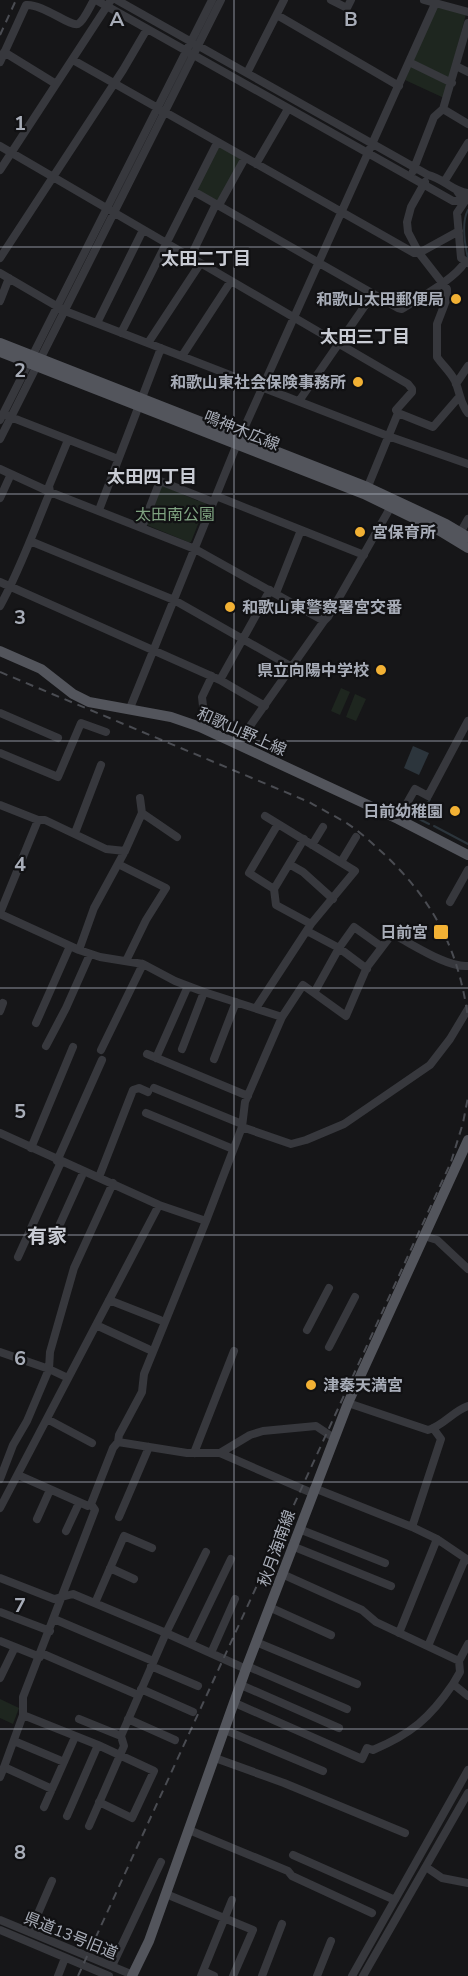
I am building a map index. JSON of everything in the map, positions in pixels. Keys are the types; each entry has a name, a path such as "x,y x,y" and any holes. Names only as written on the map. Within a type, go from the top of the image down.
{"main road":[{"name":"鳴神木広線","path":"0,343 35,361 366,490 464,535"},
{"name":"鳴神木広線","path":"0,352 35,361"},
{"name":"鳴神木広線","path":"394,503 468,548"},
{"name":"和歌山野上線","path":"0,651 41,669 73,694 89,702 171,717 200,727 398,819 468,855"},
{"name":"秋月海南線","path":"134,1975 149,1941 269,1607 348,1403 467,1145"}],"street":[{"path":"0,62 26,5 48,4 72,24 77,24 95,0 109,3 147,29 453,201 458,213 461,258 466,262 459,270 402,309 193,191"},
{"path":"117,0 467,197"},
{"path":"195,43 212,0"},
{"path":"0,439 3,416 35,361 111,211 165,113 195,43 221,0"},
{"path":"247,73 285,0"},
{"path":"331,0 347,8 351,0"},
{"path":"425,0 468,12"},
{"path":"0,170 109,3"},
{"path":"130,708 238,440 435,4"},
{"path":"277,15 399,86"},
{"path":"410,177 434,117 443,109 468,23"},
{"path":"0,258 147,29"},
{"path":"4,52 56,84"},
{"path":"111,211 157,108 190,53"},
{"path":"73,60 414,253 459,231"},
{"path":"409,62 452,83"},
{"path":"456,66 468,72"},
{"path":"256,164 288,109"},
{"path":"443,109 468,124"},
{"path":"121,333 217,142"},
{"path":"444,182 468,143"},
{"path":"0,146 408,384 412,392 396,410 398,414 366,490"},
{"path":"189,258 245,158"},
{"path":"428,175 411,207 407,222 408,232 437,279 447,289 447,298 437,324 437,357 447,368 456,384 459,397 468,414"},
{"path":"453,201 467,197"},
{"path":"458,213 467,197"},
{"path":"97,323 143,230"},
{"path":"147,342 201,264"},
{"path":"0,273 61,309 387,436 468,464"},
{"path":"0,301 9,278"},
{"path":"182,356 231,281"},
{"path":"299,401 373,294"},
{"path":"99,510 161,348"},
{"path":"456,384 468,366"},
{"path":"398,414 433,427 459,397"},
{"path":"3,416 118,459"},
{"path":"0,606 30,541 68,440"},
{"path":"0,469 50,492 195,549 324,621"},
{"path":"0,498 11,474"},
{"path":"142,527 160,481 301,530 364,555"},
{"path":"238,743 328,617 394,503"},
{"path":"464,535 468,519"},
{"path":"200,727 204,715 202,697 273,591 301,530"},
{"path":"30,541 174,600 292,667"},
{"path":"0,582 216,678 265,706"},
{"path":"0,713 58,738"},
{"path":"398,819 415,789 428,796 468,721"},
{"path":"0,753 58,777 81,723 106,732"},
{"path":"75,833 101,765"},
{"path":"79,950 94,908 125,851 142,813 140,798"},
{"path":"0,805 38,820 45,820 106,849 125,851"},
{"path":"142,813 177,837"},
{"path":"256,1008 309,927 356,871 265,816"},
{"path":"38,820 0,916 90,954 143,964 188,986 282,1017"},
{"path":"274,889 249,873 278,824"},
{"path":"312,845 323,827"},
{"path":"341,862 356,837"},
{"path":"304,839 274,889 276,905 367,969"},
{"path":"118,864 166,888 146,920 126,961"},
{"path":"289,864 303,872 333,899"},
{"path":"450,902 468,870"},
{"path":"314,993 339,948 354,927 382,947"},
{"path":"91,1504 113,1448 142,1392 144,1374 242,1126 245,1102 282,1017 303,985 346,1016 367,969 392,934 459,967 468,966"},
{"path":"36,1023 70,946"},
{"path":"46,1046 90,954"},
{"path":"100,1050 143,964"},
{"path":"156,1058 188,986"},
{"path":"182,1049 204,992"},
{"path":"214,1059 236,1002"},
{"path":"99,1177 133,1090 139,1088 151,1090 291,1144 344,1124 430,1065 450,1039 468,1009"},
{"path":"31,1148 73,1047"},
{"path":"147,1054 248,1096"},
{"path":"18,1257 102,1060"},
{"path":"146,1113 233,1149"},
{"path":"0,1133 159,1205 206,1221"},
{"path":"60,1224 84,1171"},
{"path":"0,1479 13,1445 27,1421 49,1369 50,1352 74,1268 113,1183"},
{"path":"1,1504 159,1205"},
{"path":"424,1236 437,1240 468,1269"},
{"path":"307,1330 328,1288"},
{"path":"329,1347 355,1297"},
{"path":"109,1300 160,1320"},
{"path":"96,1325 148,1349"},
{"path":"194,1453 234,1351"},
{"path":"0,1352 68,1378"},
{"path":"348,1403 428,1430 460,1408 468,1406"},
{"path":"47,1419 92,1443"},
{"path":"220,1453 263,1431 316,1426 334,1438"},
{"path":"412,1527 441,1439 434,1428"},
{"path":"118,1442 194,1453 220,1453 313,1491 412,1527 437,1539 467,1560 428,1646"},
{"path":"119,1517 149,1447"},
{"path":"18,1475 79,1503 88,1506 91,1504"},
{"path":"37,1519 50,1490"},
{"path":"66,1532 79,1503"},
{"path":"0,1777 23,1715 23,1697 95,1510 91,1504"},
{"path":"299,1529 385,1563"},
{"path":"95,1603 124,1536 152,1548"},
{"path":"399,1633 437,1539"},
{"path":"292,1546 391,1586"},
{"path":"88,1826 124,1746 121,1736 152,1663 206,1552"},
{"path":"190,1644 231,1559"},
{"path":"110,1568 134,1579"},
{"path":"282,1574 362,1610 376,1622 459,1661"},
{"path":"0,1578 54,1599 73,1594 347,1709"},
{"path":"211,1653 235,1599"},
{"path":"269,1607 331,1635"},
{"path":"0,1612 50,1631"},
{"path":"54,1619 198,1686"},
{"path":"0,1641 193,1712"},
{"path":"256,1642 357,1684"},
{"path":"235,1703 362,1759 367,1748 373,1750 391,1743 414,1729 435,1710 460,1672 459,1661 468,1644"},
{"path":"0,1678 15,1647"},
{"path":"453,1684 468,1696"},
{"path":"241,1685 339,1728"},
{"path":"23,1715 98,1745 154,1771 132,1818 99,1802"},
{"path":"79,1719 121,1736"},
{"path":"128,1719 175,1740"},
{"path":"225,1730 323,1770"},
{"path":"44,1808 75,1737"},
{"path":"14,1741 64,1762"},
{"path":"67,1816 98,1745"},
{"path":"215,1758 284,1783 405,1833"},
{"path":"4,1767 52,1789"},
{"path":"352,1976 468,1770"},
{"path":"363,1976 468,1793"},
{"path":"189,1830 288,1871 292,1876 372,1913"},
{"path":"293,1855 395,1900"},
{"path":"112,1966 161,1862"},
{"path":"426,1867 442,1878 468,1883"},
{"path":"30,1932 52,1881"},
{"path":"166,1894 253,1930 233,1976"},
{"path":"214,1976 202,1974 232,1900"},
{"name":"県道13号旧道","path":"0,1920 134,1975"},
{"path":"262,1976 282,1924"},
{"name":"県道13号旧道","path":"0,1930 109,1976"},
{"path":"317,1976 332,1941"},
{"path":"58,1976 65,1958"}],"green space":[{"path":"435,7 466,14 444,98 405,80"},
{"path":"218,146 242,159 218,203 196,190"},
{"name":"太田南公園","path":"161,485 183,492 182,494 198,501 199,499 205,501 206,504 191,542 147,525 146,522"},
{"path":"341,688 350,692 340,715 331,711"},
{"path":"355,694 366,699 356,721 346,717"},
{"path":"0,1699 19,1708 13,1724 0,1718"}],"shaded area":[{"path":"413,746 429,753 419,775 404,768"}],"waterway":[{"path":"468,210 464,227 468,258"},
{"path":"429,824 419,819 430,799"},
{"path":"434,826 468,844"}],"railway":[{"path":"0,35 16,0"},
{"path":"0,672 309,802 355,829 402,872 430,909 451,949 464,994 468,1018"},
{"path":"78,1976 451,1162 468,1097"}],"place":[{"name":"和歌山太田郵便局","path":"456,299"},
{"name":"和歌山東社会保険事務所","path":"358,382"},
{"name":"宮保育所","path":"360,532"},
{"name":"和歌山東警察署宮交番","path":"230,607"},
{"name":"県立向陽中学校","path":"381,670"},
{"name":"日前幼稚園","path":"455,811"},
{"name":"日前宮","path":"441,932"},
{"name":"津秦天満宮","path":"311,1385"}],"district":[{"name":"太田二丁目","path":"206,259"},
{"name":"太田三丁目","path":"365,337"},
{"name":"太田四丁目","path":"152,477"},
{"name":"有家","path":"47,1236"}]}
